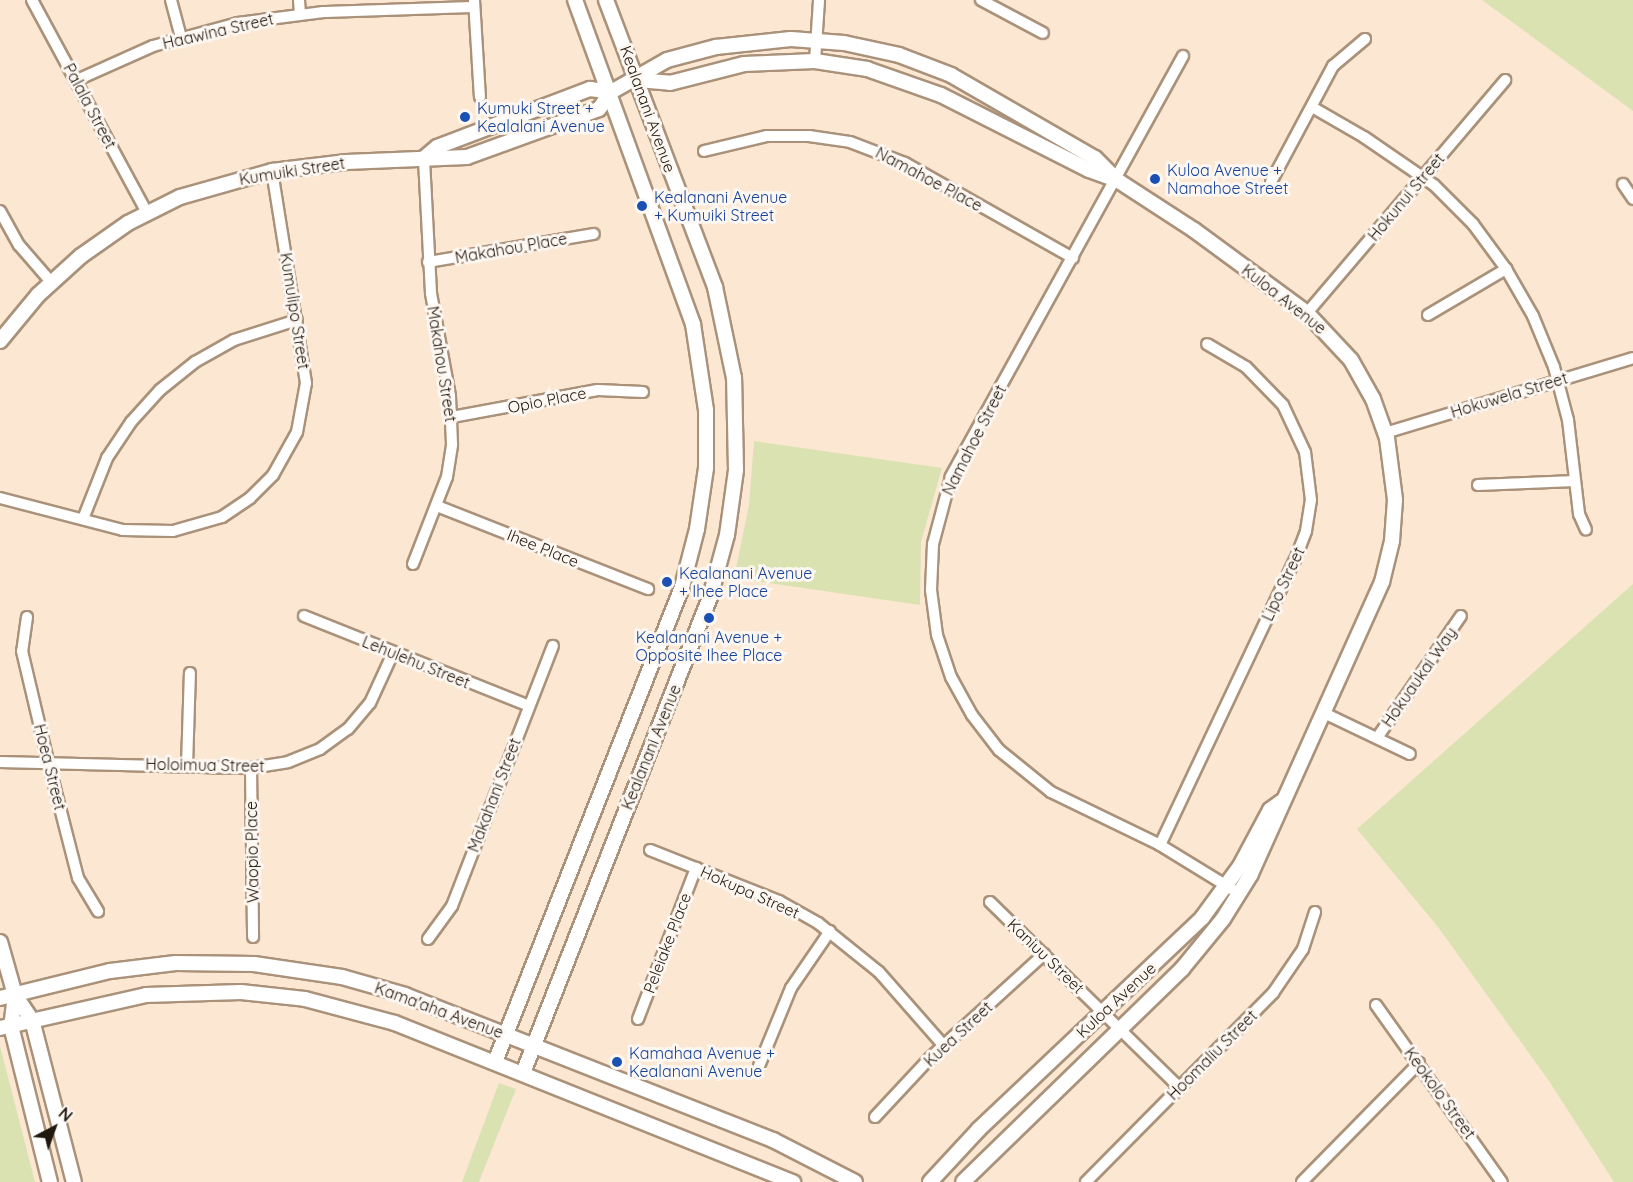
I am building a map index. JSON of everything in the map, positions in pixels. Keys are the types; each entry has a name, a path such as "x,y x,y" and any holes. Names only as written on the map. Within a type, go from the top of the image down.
{"street":[{"name":"Palala Street","path":"32,0 147,213"},
{"path":"171,0 181,37"},
{"path":"299,0 300,14"},
{"name":"Kealanani Avenue","path":"495,1062 682,588 704,489 706,410 693,324 611,92 575,0"},
{"name":"Kealanani Avenue","path":"523,1073 710,597 734,492 736,409 723,317 638,80 606,0"},
{"path":"815,61 819,0"},
{"path":"981,0 1043,33"},
{"name":"Haawina Street","path":"77,80 126,56 181,37 300,14 474,3"},
{"path":"474,3 480,97"},
{"path":"1271,182 1340,57 1365,39"},
{"name":"Kuloa Avenue","path":"611,92 638,80 667,60 716,46 766,40 816,40 872,48 951,75 1095,158 1117,180 1194,230 1307,313 1351,360 1373,399 1385,433 1395,500 1388,562 1324,713 1281,802 1281,816 1240,894 1182,969 963,1182"},
{"name":"Namahoe Street","path":"1183,56 1117,180 951,477 933,544 933,613 951,677 972,715 999,750 1051,792 1160,845 1240,894"},
{"name":"Kuloa Avenue","path":"638,80 670,83 744,64 815,61 867,69 917,85 1089,170 1117,180"},
{"name":"Hokunui Street","path":"1307,313 1505,80"},
{"name":"Kumuiki Street","path":"0,341 51,282 104,239 147,213 207,187 272,171 424,158 467,157 599,109 611,92 590,89 437,147 424,158"},
{"path":"1312,107 1423,177 1467,218 1506,268 1533,316 1558,381 1568,420 1579,514 1586,530"},
{"name":"Namahoe Place","path":"705,152 766,136 809,136 850,142 905,163 1073,258"},
{"name":"Makahou Street","path":"413,564 437,506 450,461 452,417 428,262 424,158"},
{"name":"Kumulipo Street","path":"0,498 140,532 173,531 222,517 256,493 282,461 302,416 305,366 272,171"},
{"path":"1623,184 1633,199"},
{"path":"0,212 19,245 51,282"},
{"name":"Makahou Place","path":"428,262 594,234"},
{"path":"1428,315 1506,268"},
{"path":"82,519 107,458 131,422 160,390 195,362 234,340 297,320"},
{"name":"Lipo Street","path":"1160,845 1301,546 1311,500 1305,452 1283,405 1246,367 1207,344"},
{"name":"Hokuwela Street","path":"1385,433 1633,358"},
{"name":"Opio Place","path":"452,417 598,390 643,392"},
{"path":"1478,485 1575,481"},
{"name":"Ihee Place","path":"437,506 648,589"},
{"name":"Lehulehu Street","path":"304,616 529,706"},
{"name":"Hokuaukai Way","path":"1377,738 1461,616"},
{"name":"Hoea Street","path":"27,617 22,651 48,761 78,878 98,910"},
{"name":"Makahani Street","path":"428,939 452,906 553,646"},
{"name":"Holoimua Street","path":"0,762 48,761 251,768 288,762 335,739 370,703 393,653"},
{"path":"187,766 190,673"},
{"path":"1324,713 1410,754"},
{"name":"Waopio Place","path":"251,768 253,937"},
{"name":"Kuloa Avenue","path":"930,1182 979,1129 1188,933 1227,886 1270,810 1281,802"},
{"name":"Hokupa Street","path":"650,850 779,901 830,931 879,972 945,1046"},
{"name":"Peleiake Place","path":"638,1019 696,868"},
{"name":"Kaniuu Street","path":"990,902 1179,1087"},
{"name":"Hoomaliu Street","path":"1086,1182 1284,979 1303,950 1315,912"},
{"path":"759,1066 791,988 830,931"},
{"path":"0,942 15,994 32,1020 74,1182"},
{"name":"Kuea Street","path":"875,1117 945,1046 1044,954"},
{"name":"Kama'aha Avenue","path":"0,998 143,966 209,962 276,966 374,985 773,1140 855,1182"},
{"name":"Kama'aha Avenue","path":"5,1027 147,995 210,991 273,994 366,1013 523,1073 793,1182"},
{"path":"15,994 5,1027 50,1182"},
{"name":"Keokolo Street","path":"1376,1005 1502,1182"},
{"path":"1302,1182 1419,1064"}],"green space":[{"path":"1482,0 1633,0 1633,111"},
{"path":"754,441 942,468 921,542 920,605 734,578 749,505"},
{"path":"1633,584 1633,1182 1614,1182 1549,1081 1438,927 1357,829"},
{"path":"0,1046 35,1182 0,1182"},
{"path":"499,1083 516,1089 479,1182 462,1182"}],"place":[{"name":"Kumuki Street + Kealalani Avenue","path":"465,117"},
{"name":"Kuloa Avenue + Namahoe Street","path":"1155,179"},
{"name":"Kealanani Avenue + Kumuiki Street","path":"642,206"},
{"name":"Kealanani Avenue + Ihee Place","path":"667,582"},
{"name":"Kealanani Avenue + Opposite Ihee Place","path":"709,618"},
{"name":"Kamahaa Avenue + Kealanani Avenue","path":"617,1062"}]}
